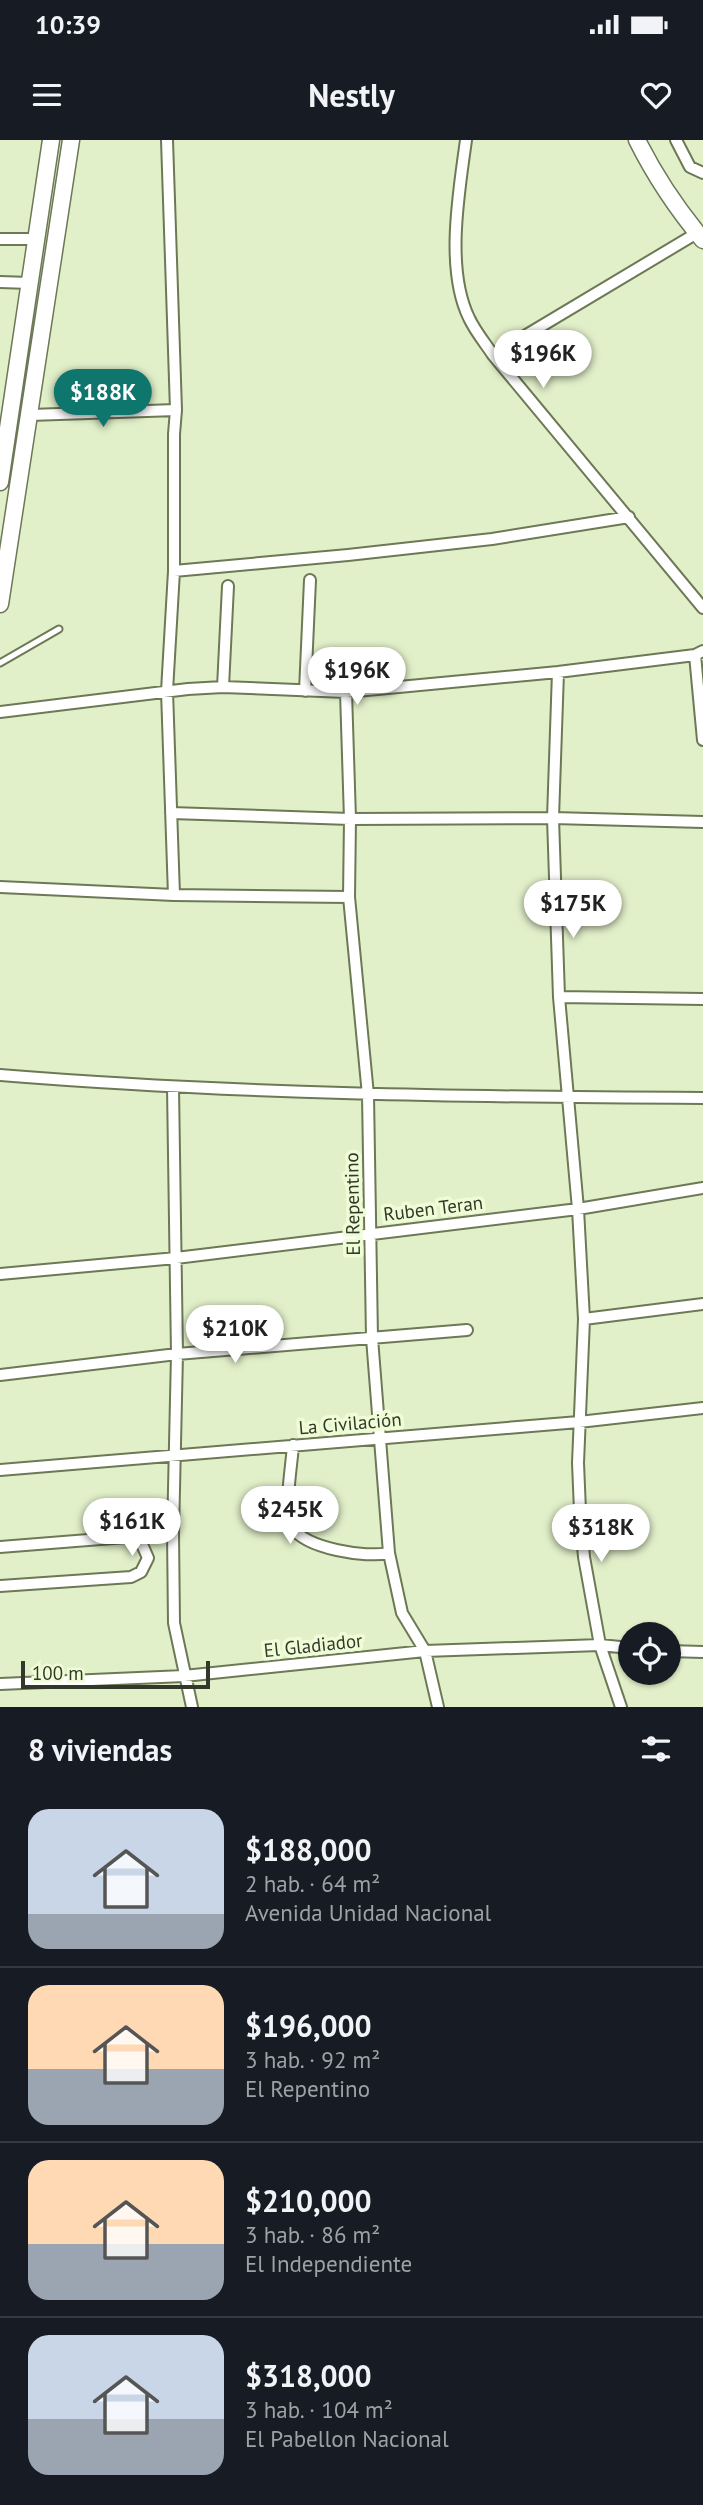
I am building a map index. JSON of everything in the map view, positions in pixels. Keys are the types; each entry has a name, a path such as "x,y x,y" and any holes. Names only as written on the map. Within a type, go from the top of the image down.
{"main road":[{"path":"0,480 51,140"},
{"path":"0,604 71,140"},
{"path":"637,140 671,199 700,237"}],"street":[{"path":"167,140 176,410 174,571 167,691 174,895"},
{"path":"466,140 455,225 459,285 468,317 493,355 703,607"},
{"path":"676,140 690,167 703,173"},
{"path":"493,355 700,237"},
{"path":"0,239 37,239"},
{"path":"0,282 30,283"},
{"path":"30,415 176,410"},
{"path":"0,480 20,480"},
{"path":"174,571 479,541 629,517"},
{"path":"305,691 310,580"},
{"path":"223,687 228,586"},
{"path":"0,712 167,691 223,687 346,692 558,672 699,653 703,740"},
{"path":"558,672 553,818 559,997 578,1209 584,1319 578,1463 584,1557 600,1645 621,1707"},
{"name":"El Repentino","path":"346,692 350,819 348,897 368,1095 372,1338 389,1553 402,1612 425,1651 438,1707"},
{"path":"171,813 350,819 553,818 703,822"},
{"path":"0,887 174,895 348,897"},
{"path":"559,997 703,999"},
{"path":"0,1075 173,1087 368,1095 703,1098"},
{"path":"173,1087 177,1354 174,1623 192,1707"},
{"name":"Ruben Teran","path":"0,1274 176,1258 578,1209 703,1188"},
{"path":"584,1319 703,1304"},
{"path":"0,1375 177,1354 467,1330"},
{"name":"La Civilación","path":"0,1470 579,1422 703,1408"},
{"path":"293,1445 288,1511 292,1527 308,1539 350,1553 374,1556 389,1553"},
{"path":"0,1547 131,1537 141,1542 148,1558 141,1572 131,1577 0,1586"},
{"name":"El Gladiador","path":"0,1684 184,1676 425,1651 600,1645 618,1647"},
{"path":"681,1651 703,1652"}],"lane":[{"path":"0,663 59,629"}]}
